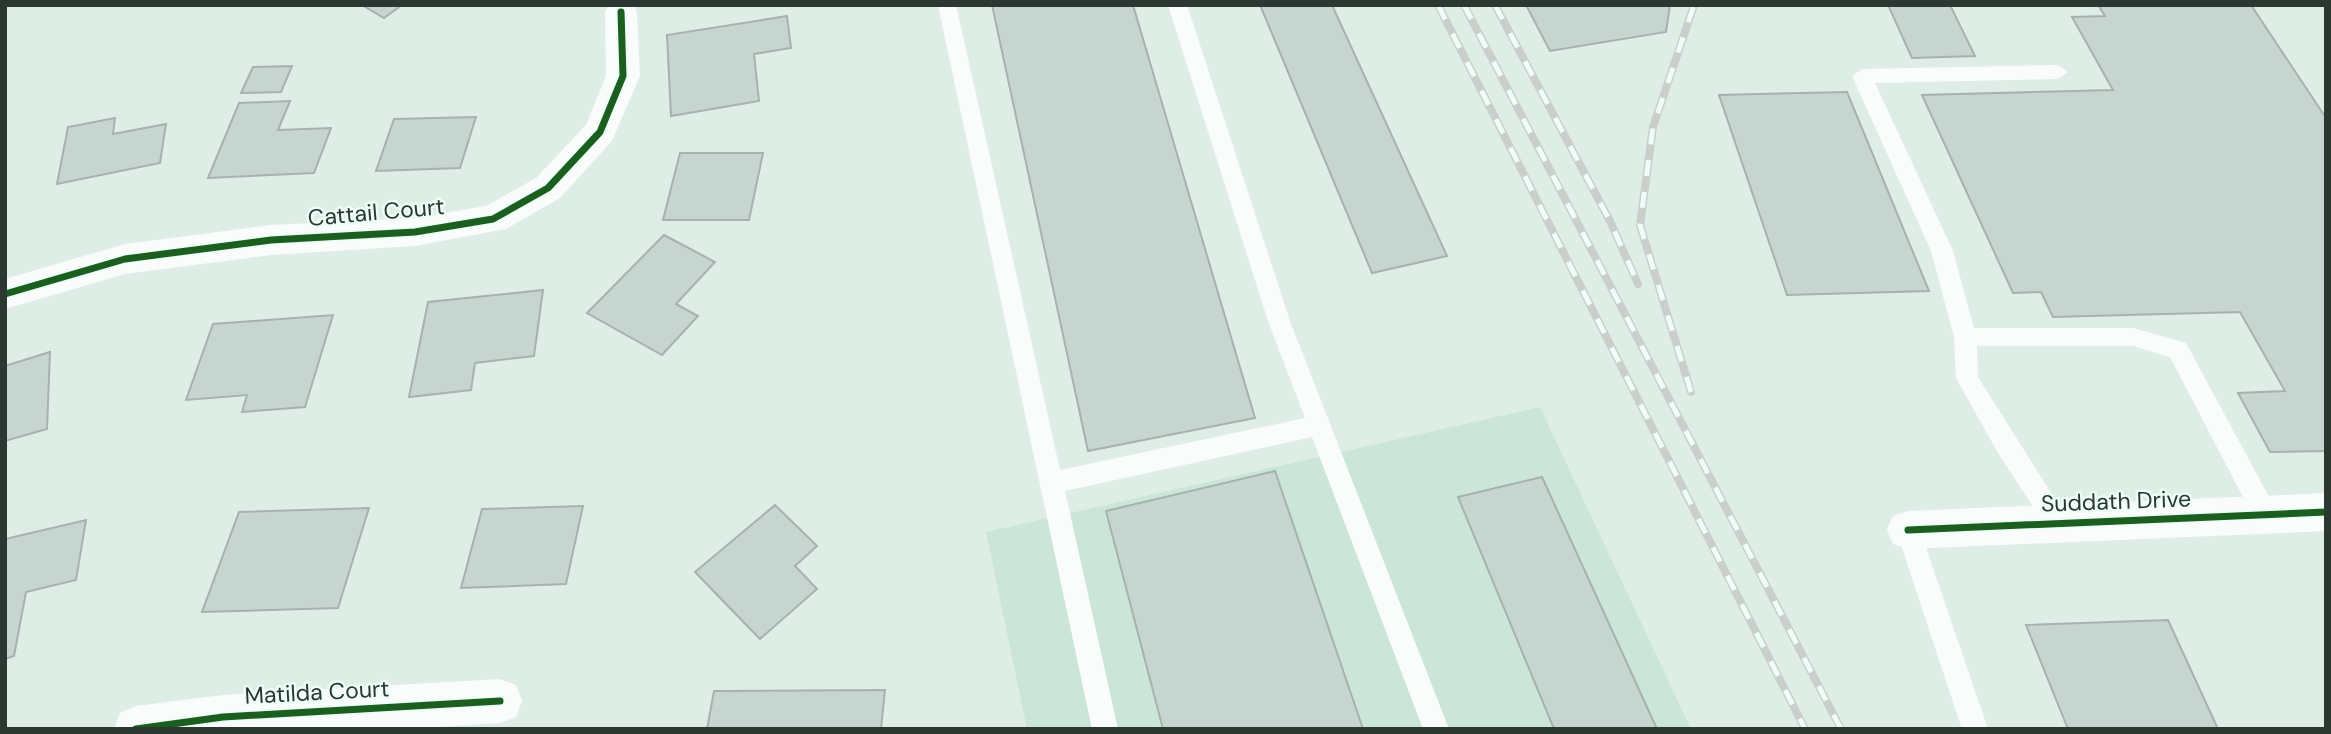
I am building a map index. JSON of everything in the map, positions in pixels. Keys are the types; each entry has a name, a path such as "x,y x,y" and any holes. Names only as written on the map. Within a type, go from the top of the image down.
{"street":[{"name":"Cattail Court","path":"5,294 125,259 271,240 415,232 493,219 548,188 600,132 622,76 621,12"},
{"name":"Suddath Drive","path":"1908,530 2326,512"},
{"name":"Matilda Court","path":"136,729 223,717 500,701"}],"lane":[{"path":"947,5 1105,729"},
{"path":"1177,5 1279,321 1436,729"},
{"path":"2057,523 2006,446 1967,378 1965,337 1942,251 1862,76 2058,72"},
{"path":"1965,337 2133,337 2178,350 2265,514"},
{"path":"1051,483 1319,425"},
{"path":"1908,530 1975,729"}],"shaded area":[{"path":"1540,407 1691,729 1027,729 986,532"}],"building":[{"path":"362,5 402,5 384,18"},
{"path":"992,5 1133,5 1255,418 1088,451"},
{"path":"1260,5 1332,5 1447,256 1372,273"},
{"path":"1526,5 1670,5 1666,32 1550,51"},
{"path":"1888,5 1950,5 1975,56 1912,58"},
{"path":"2098,5 2251,5 2326,118 2326,451 2270,452 2238,393 2285,391 2240,312 2053,317 2041,292 2013,293 1922,95 2113,90 2072,17 2105,16"},
{"path":"787,16 791,48 754,54 759,101 671,116 667,35"},
{"path":"292,66 281,92 241,93 253,67"},
{"path":"1847,92 1929,291 1787,295 1719,95"},
{"path":"290,101 278,130 331,128 314,173 208,178 239,103"},
{"path":"476,117 460,168 376,171 394,119"},
{"path":"115,118 113,134 166,124 160,163 57,184 68,127"},
{"path":"680,153 763,153 749,220 663,220"},
{"path":"664,235 715,262 676,304 698,316 662,355 587,313"},
{"path":"543,290 534,356 475,363 471,390 409,397 428,302"},
{"path":"333,315 305,407 242,412 247,395 186,400 213,324"},
{"path":"50,352 47,429 5,441 5,366"},
{"path":"1275,471 1363,729 1163,729 1106,511"},
{"path":"1542,477 1657,729 1554,729 1458,497"},
{"path":"775,505 817,546 795,566 817,589 760,639 695,572"},
{"path":"583,506 566,584 461,588 482,509"},
{"path":"369,508 338,608 202,612 239,512"},
{"path":"86,520 76,580 26,592 14,656 5,659 5,539"},
{"path":"2168,620 2218,729 2068,729 2026,625"},
{"path":"885,690 881,729 707,729 714,691"}],"railway":[{"path":"1438,5 1805,729"},
{"path":"1464,5 1841,729"},
{"path":"1495,5 1610,221 1638,284"},
{"path":"1691,392 1640,225 1653,127 1694,5"}],"cycle path":[{"path":"5,294 125,259 271,240 415,232 493,219 548,188 600,132 623,76 621,12"},
{"path":"1908,530 2326,512"},
{"path":"136,729 223,717 500,701"}]}
